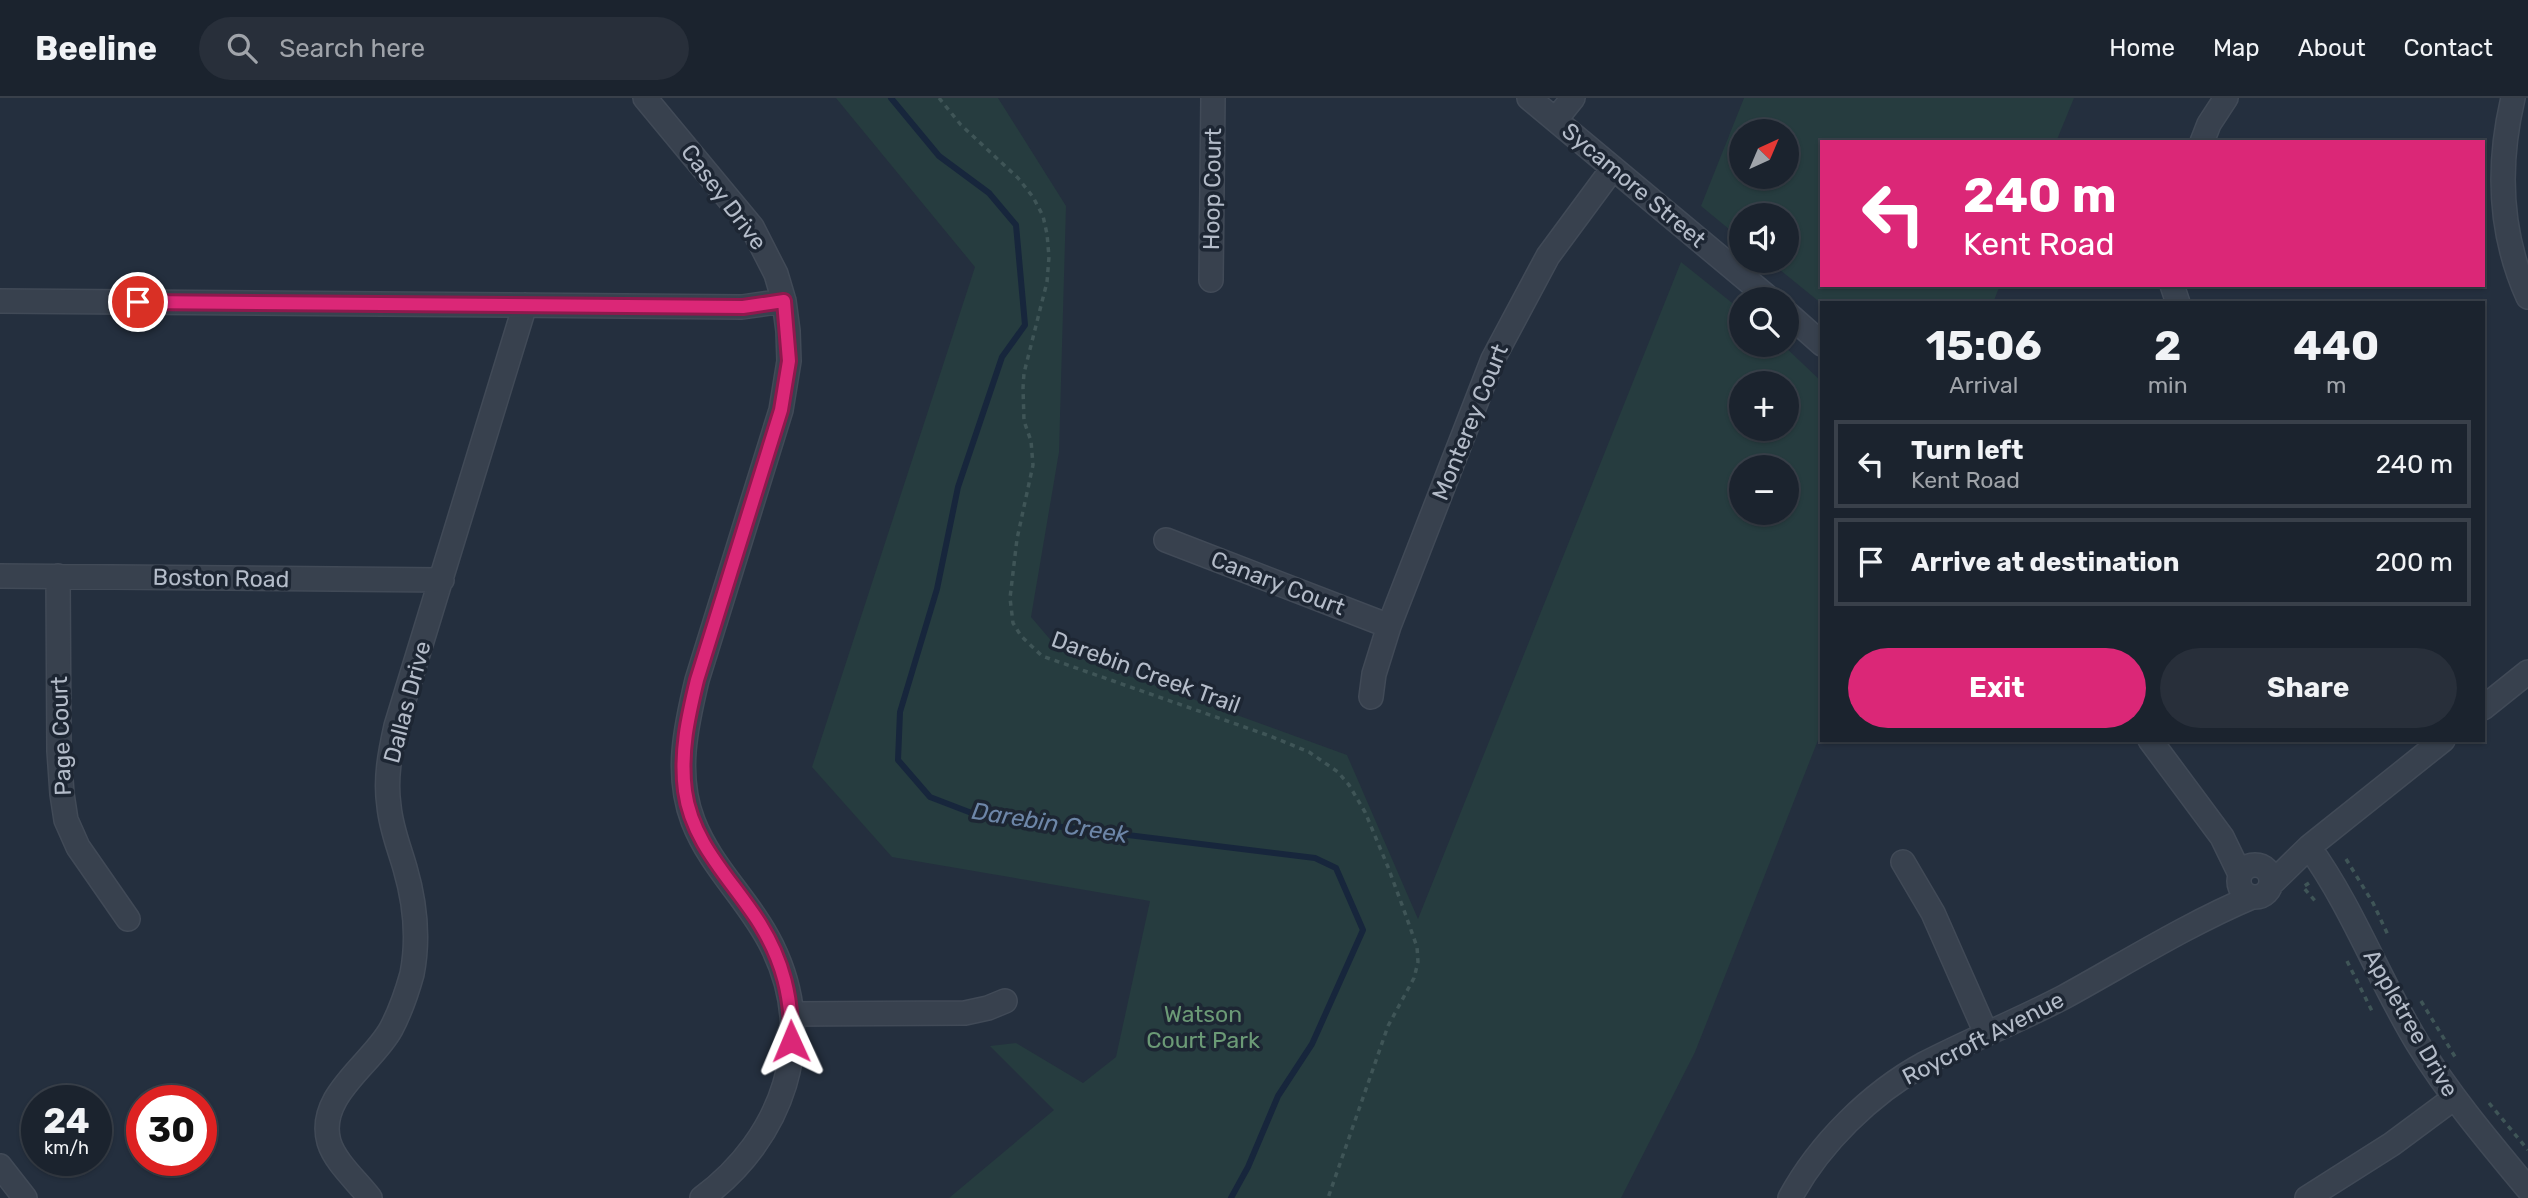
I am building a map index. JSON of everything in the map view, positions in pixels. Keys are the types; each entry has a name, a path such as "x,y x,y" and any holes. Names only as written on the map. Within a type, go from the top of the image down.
{"street":[{"name":"Casey Drive","path":"646,98 752,227 776,274 784,301 789,361 784,397 697,680 687,723 683,758 685,792 693,820 719,869 759,923 783,972 792,1014 789,1065 776,1111 754,1149 739,1167 702,1198"},
{"name":"Hoop Court","path":"1212,280 1213,98"},
{"name":"Sycamore Street","path":"1529,98 1756,287"},
{"path":"1556,120 1573,98"},
{"path":"2203,140 2209,124 2226,98"},
{"path":"2513,98 2502,157 2502,192 2505,226 2512,256 2528,297"},
{"name":"Monterey Court","path":"1371,697 1374,674 1389,626 1493,359 1548,256 1613,168"},
{"path":"0,301 743,307 784,301"},
{"name":"Dallas Drive","path":"370,1198 335,1155 329,1141 327,1122 342,1089 376,1051 391,1029 411,976 415,953 416,925 412,898 388,807 387,776 396,726 525,305"},
{"path":"1799,324 1820,342"},
{"name":"Canary Court","path":"1166,540 1389,626"},
{"name":"Boston Road","path":"0,576 442,580"},
{"name":"Page Court","path":"58,576 59,751 66,820 78,847 128,919"},
{"path":"2485,703 2528,672"},
{"path":"2151,742 2247,870 2263,866 2270,874 2261,890"},
{"name":"Roycroft Avenue","path":"1790,1198 1813,1163 1863,1108 1922,1065 2054,1002 2208,916 2261,890 2309,847 2440,742"},
{"name":"Roycroft Avenue","path":"2208,916 2247,870 2309,847"},
{"name":"Appletree Drive","path":"2309,847 2326,870 2392,999 2418,1043 2454,1098 2528,1189"},
{"path":"1903,862 1933,913 1986,1033"},
{"path":"792,1014 965,1013 1005,1001"},
{"path":"2307,1198 2392,1144 2454,1098"},
{"path":"0,1166 25,1198"}],"path":[{"name":"Darebin Creek Trail","path":"939,98 961,125 1018,178 1033,197 1047,234 1047,282 1024,373 1022,403 1033,464 1017,540 1010,598 1013,623 1021,636 1042,656 1270,736 1309,752 1338,772 1349,785 1364,812 1388,867 1417,947 1418,962 1414,978 1388,1026 1328,1198"}],"green space":[{"name":"Watson Court Park","path":"836,98 998,98 1066,206 1059,452 1031,617 1060,651 1347,755 1418,919 1681,262 1729,300 1729,357 1796,357 1820,380 1820,735 1695,1052 1621,1198 949,1198 1054,1110 990,1046 1016,1043 1083,1083 1116,1057 1150,901 892,857 812,767 975,267"},
{"path":"1744,98 2074,98 2057,140 1820,140 1820,287 1999,287 1994,301 1820,302 1784,273 1799,273 1799,203 1729,203 1729,229 1701,206 1729,136 1729,189 1799,189 1799,119 1736,119"}],"waterway":[{"name":"Darebin Creek","path":"891,98 939,156 989,193 1016,225 1025,325 1002,357 958,487 937,589 900,712 898,760 930,797 982,817 1315,858 1336,868 1363,930 1312,1044 1278,1096 1248,1167 1231,1198"}],"route":[{"path":"138,302 743,307 784,301 789,361 781,410 697,680 687,723 683,758 685,792 693,820 706,848 759,923 783,972 792,1014 791,1041"}]}
